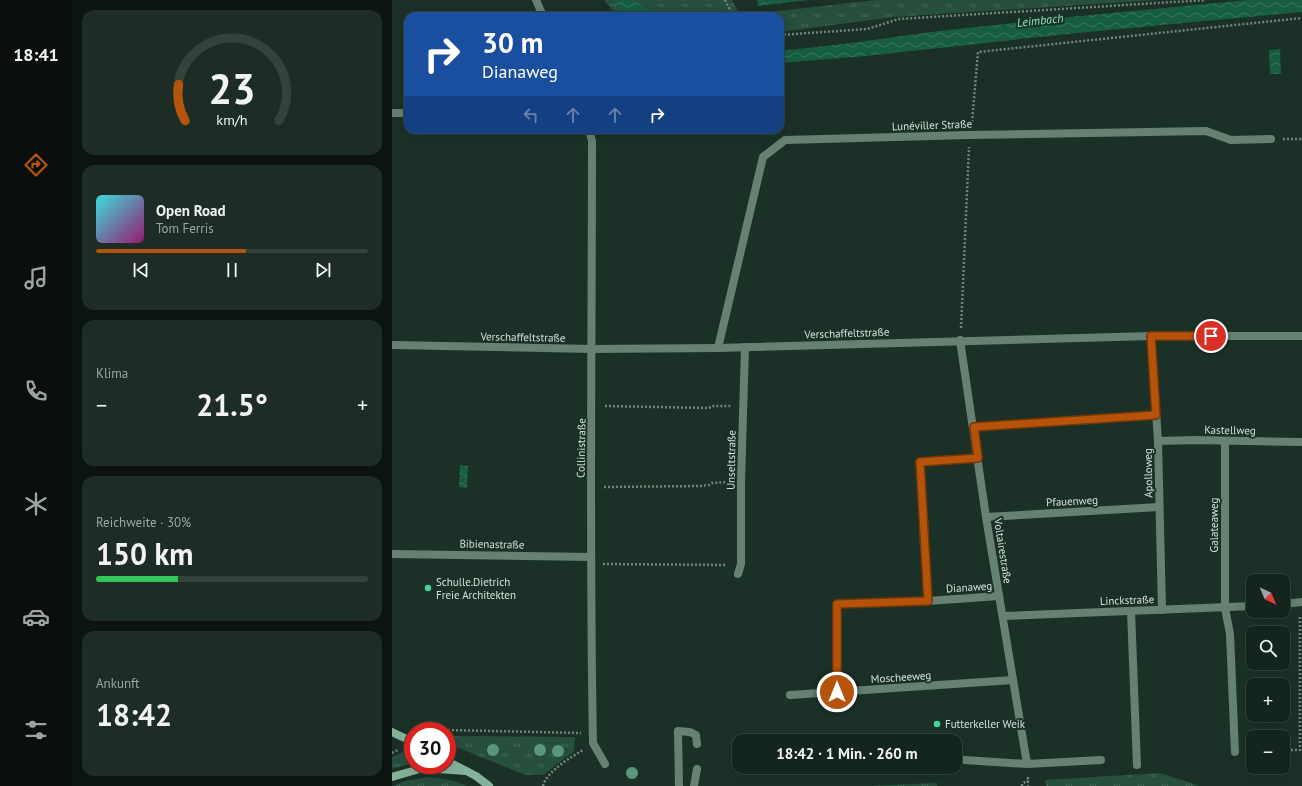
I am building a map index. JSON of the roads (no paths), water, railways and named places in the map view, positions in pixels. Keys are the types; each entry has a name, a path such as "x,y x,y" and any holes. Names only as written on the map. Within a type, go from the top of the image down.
{"main road":[{"path":"392,732 404,738"},
{"path":"456,766 476,776 489,786"},
{"path":"392,777 423,768 466,771"}],"street":[{"path":"536,0 541,12"},
{"path":"392,113 404,113"},
{"name":"Lunéviller Straße","path":"718,348 763,157 785,140 1206,131 1231,140 1271,139"},
{"name":"Collinistraße","path":"590,134 592,141 591,561 593,743 605,764"},
{"name":"Verschaffeltstraße","path":"392,345 592,349 718,348 960,340 1151,336 1302,336"},
{"name":"Apolloweg","path":"1151,336 1158,441 1162,610"},
{"name":"Voltairestraße","path":"960,340 974,427 986,517 1027,764"},
{"name":"Unseltstraße","path":"738,574 741,564 741,482 745,347"},
{"path":"974,427 1156,415"},
{"name":"Kastellweg","path":"1158,441 1195,440 1302,442"},
{"name":"Galateaweg","path":"1225,441 1225,608 1230,634 1235,752"},
{"path":"928,601 920,462 978,458"},
{"name":"Pfauenweg","path":"986,517 1159,507"},
{"name":"Bibienastraße","path":"392,554 591,561"},
{"name":"Dianaweg","path":"837,692 837,604 928,601 1000,596"},
{"path":"1290,603 1301,602"},
{"name":"Linckstraße","path":"1003,616 1246,606"},
{"path":"1131,611 1137,765"},
{"name":"Moscheeweg","path":"790,695 1012,680"},
{"path":"679,786 678,731 690,732 696,735 697,744"},
{"path":"964,760 1027,764 1101,760"},
{"path":"694,786 697,769"}],"water":[{"path":"612,0 633,0 650,12 625,12"},
{"path":"757,0 809,0 758,6"},
{"path":"1248,0 1302,0 1302,12 1077,33 856,57 784,63 784,51 939,31"},
{"path":"1280,49 1281,74 1270,74 1269,50"},
{"path":"460,465 468,466 467,488 459,487"}],"place":[{"name":"Schulle.Dietrich Freie Architekten","path":"428,588"},
{"name":"Futterkeller Weik","path":"937,724"}],"water label":[{"name":"Leimbach","path":"1040,20"}]}
